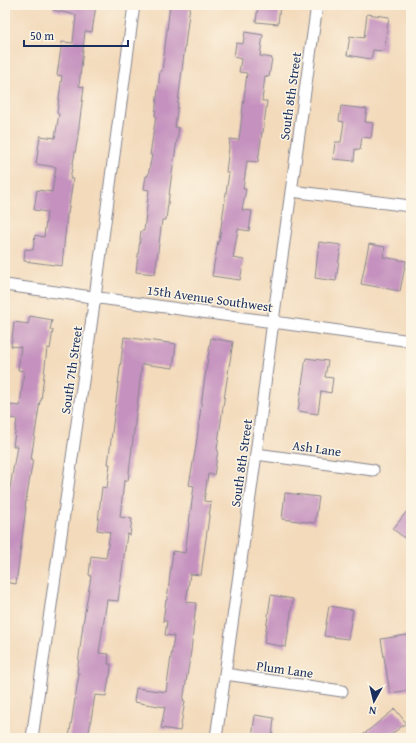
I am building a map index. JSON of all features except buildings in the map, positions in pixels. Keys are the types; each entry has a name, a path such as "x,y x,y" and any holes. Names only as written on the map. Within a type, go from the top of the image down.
{"street":[{"name":"South 7th Street","path":"32,738 95,297 134,5"},
{"name":"South 8th Street","path":"216,738 317,5"},
{"path":"291,191 410,206"},
{"name":"15th Avenue Southwest","path":"5,285 411,340"},
{"name":"Ash Lane","path":"256,454 373,470"},
{"name":"Plum Lane","path":"225,674 342,691"}]}
